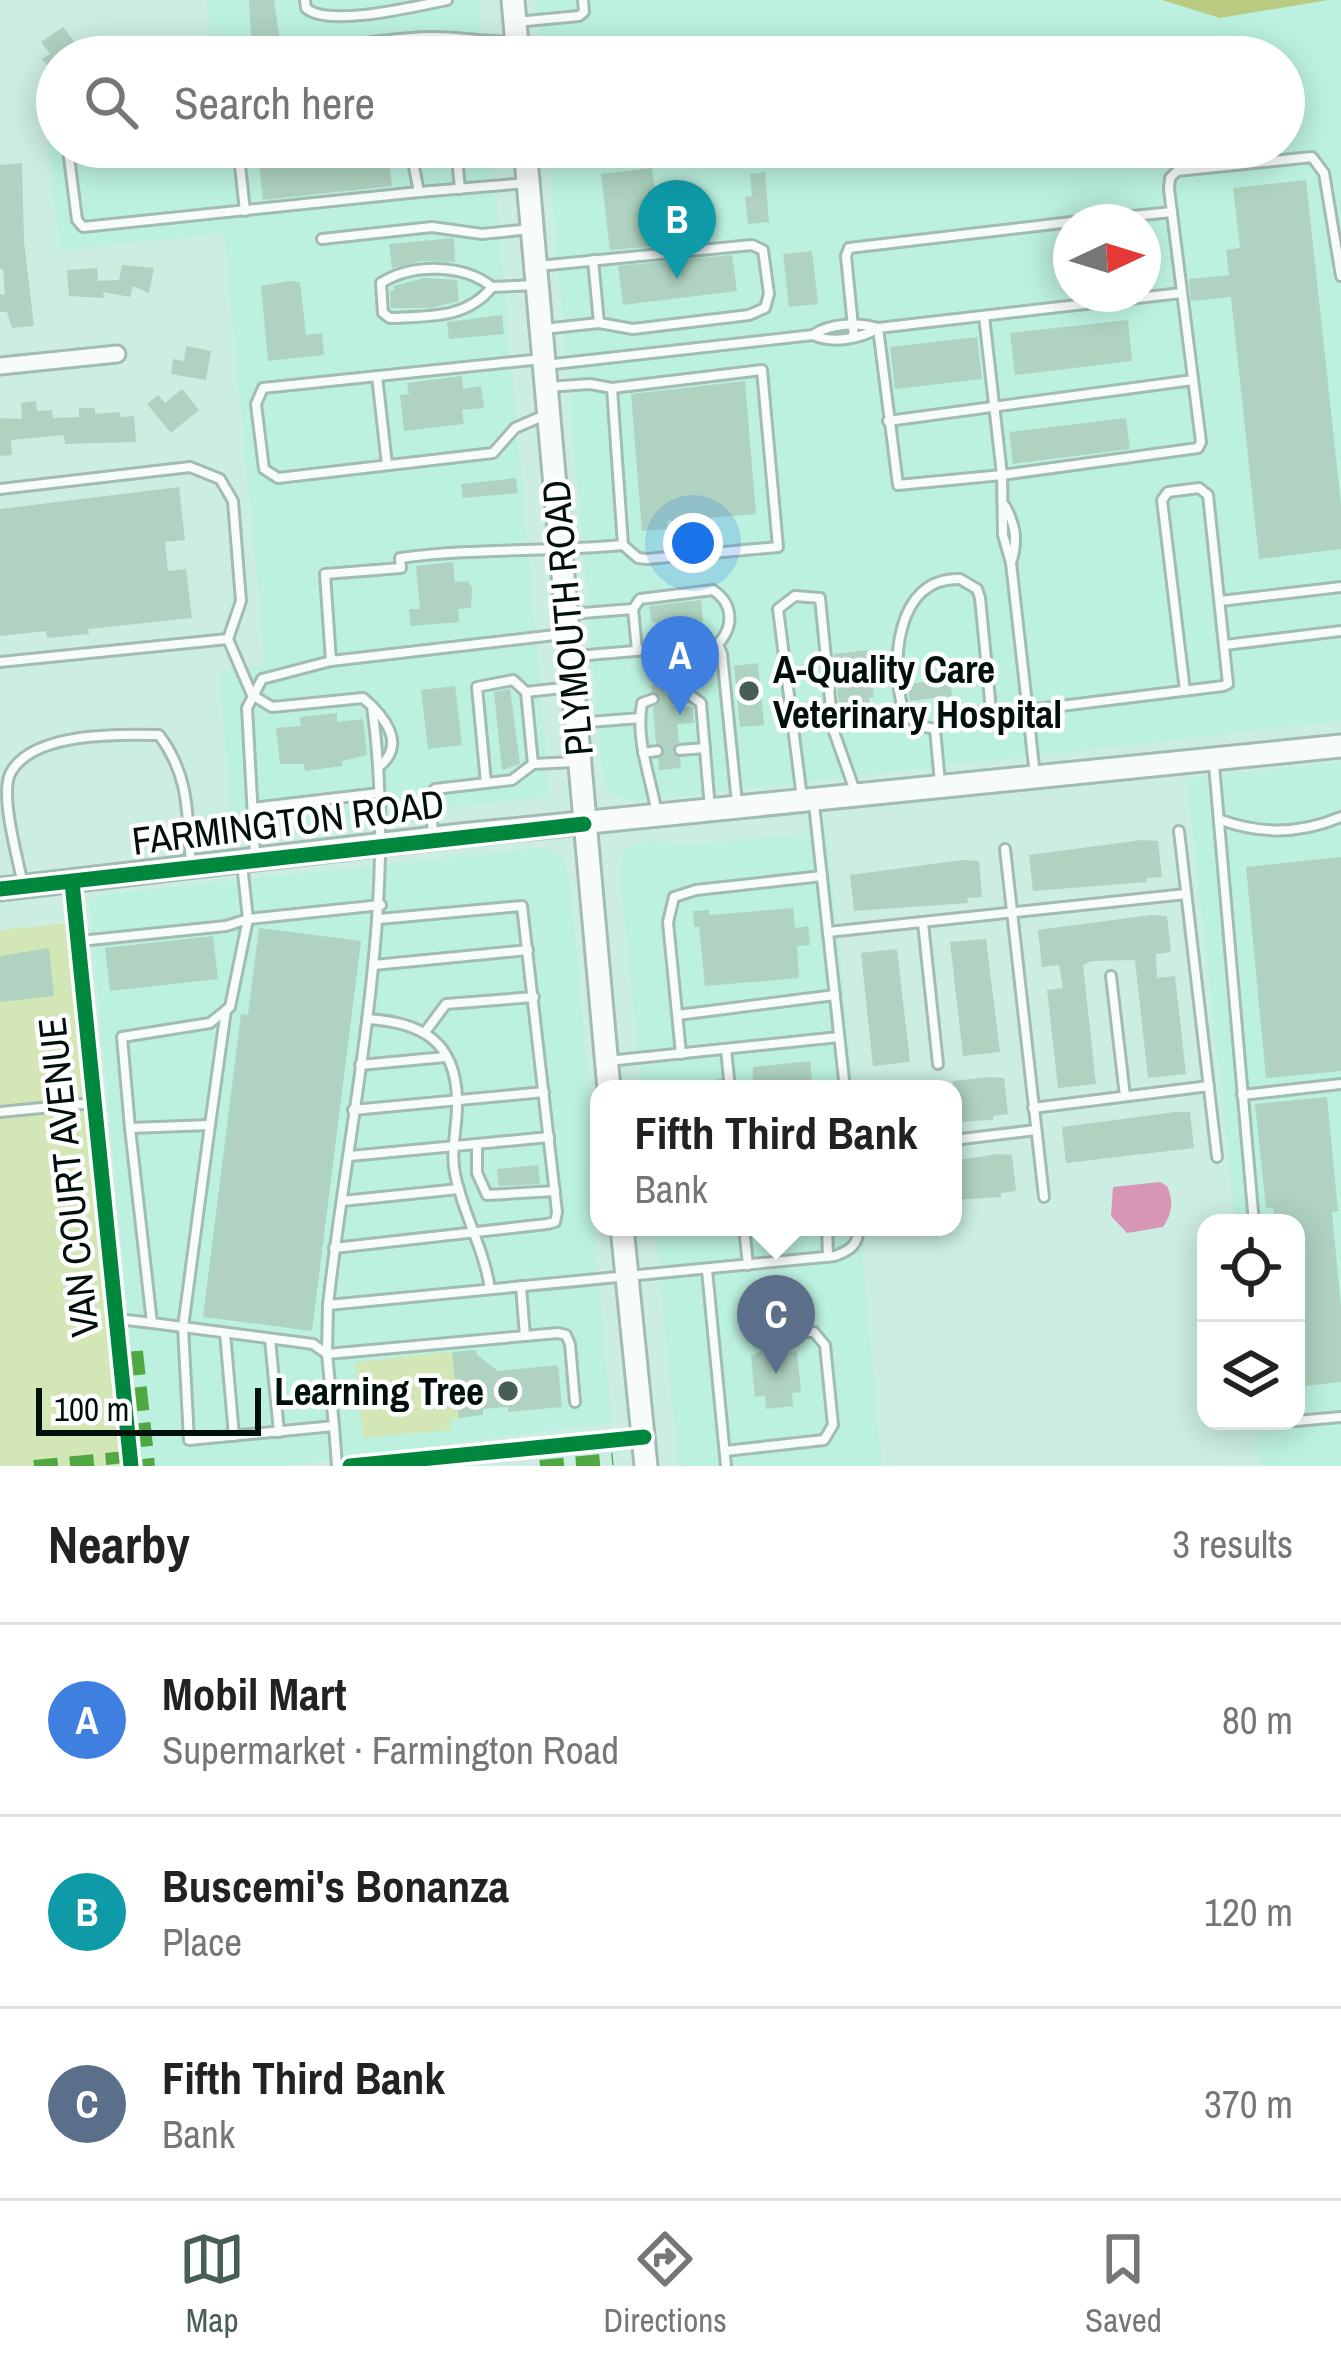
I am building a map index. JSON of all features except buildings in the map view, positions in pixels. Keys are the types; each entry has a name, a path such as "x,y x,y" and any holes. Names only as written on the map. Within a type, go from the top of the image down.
{"main road":[{"name":"PLYMOUTH ROAD","path":"528,168 608,1080"},
{"name":"FARMINGTON ROAD","path":"0,889 940,784 1341,746"},
{"path":"623,1236 646,1466"}],"street":[{"path":"0,366 117,354"},
{"name":"VAN COURT AVENUE","path":"72,882 130,1466"},
{"path":"353,1466 644,1437"}],"lane":[{"path":"304,0 314,14 353,14 446,0"},
{"path":"352,0 353,14"},
{"path":"516,30 579,16 584,12 583,0"},
{"path":"1305,158 1312,157 1324,173 1341,276"},
{"path":"70,168 82,227 529,183"},
{"path":"240,168 245,211"},
{"path":"414,168 419,192"},
{"path":"458,168 460,189"},
{"path":"878,328 898,485 1198,448 1201,442 1170,178 1177,171 1206,168"},
{"path":"1161,213 1172,212"},
{"path":"854,337 849,248 1053,224"},
{"path":"322,239 432,227 482,234 532,229"},
{"path":"492,287 460,269 400,274 381,283 383,313 390,318 444,315 471,308 492,287 593,260 752,244 763,250 769,294 765,308 749,315 633,329 598,323 541,329"},
{"path":"593,260 598,323"},
{"path":"548,414 515,428 493,453 278,478 264,469 256,404 262,388 377,376 544,370 813,335 823,328 878,328 1181,292"},
{"path":"984,316 1005,506 1003,536 1012,562 1035,775"},
{"path":"813,335 824,340 854,337 878,328"},
{"path":"544,370 612,388 762,370 778,547 647,559 638,558 623,545 612,388"},
{"path":"377,376 387,465"},
{"path":"888,422 1193,380"},
{"path":"0,489 190,466 220,479 233,502 241,601 229,639 252,695 272,707 363,698 389,727 393,740 393,753 381,766"},
{"path":"1028,710 1185,691 1228,684 1208,495 1199,488 1168,492 1162,500 1185,691"},
{"path":"331,661 325,574 401,568 400,558 455,550 560,551 623,545"},
{"path":"960,578 980,598 991,710 952,717 934,729 920,726 904,713 896,644 924,590 942,580 960,578"},
{"path":"1220,601 1341,587"},
{"path":"152,1323 120,1048 122,1037 210,1023 230,1007 248,919 253,808 247,708 252,695 262,680 331,661 566,635 633,609 640,599 713,590 722,596 730,619 727,634 718,644 638,650 566,635"},
{"path":"843,1080 822,876 778,609 795,596 820,598 833,729 856,794"},
{"path":"633,609 638,650"},
{"path":"1226,645 1341,631"},
{"path":"0,662 229,639"},
{"path":"718,644 737,807"},
{"path":"487,784 477,687 513,680 526,692 532,764"},
{"path":"526,692 572,687"},
{"path":"675,697 697,698 710,810"},
{"path":"652,699 642,703 640,718 657,816"},
{"path":"338,1466 327,1354 328,1305 381,905 381,766 373,706"},
{"path":"577,724 640,718"},
{"path":"934,729 940,784"},
{"path":"24,886 8,806 9,776 32,750 110,734 158,735 177,760 191,866"},
{"path":"680,750 705,748"},
{"path":"643,753 657,751"},
{"path":"1213,758 1253,1214"},
{"path":"434,838 432,791 512,780 532,764 581,762"},
{"path":"253,808 379,793"},
{"path":"1220,820 1266,832 1296,830 1341,817"},
{"path":"1179,831 1217,1156"},
{"path":"1004,849 1044,1197"},
{"path":"681,1054 668,922 674,897 696,890 822,876"},
{"path":"828,932 1186,895"},
{"path":"78,941 381,905"},
{"path":"334,1248 555,1222 522,906 379,920"},
{"path":"923,922 938,1064"},
{"path":"374,965 528,950"},
{"path":"1111,976 1125,1096"},
{"path":"678,1015 835,995"},
{"path":"425,1032 446,1004 534,997"},
{"path":"226,1010 183,1328 189,1440 334,1426"},
{"path":"367,1019 406,1023 425,1032 455,1077 459,1189 477,1233 490,1289"},
{"path":"607,1061 839,1037"},
{"path":"726,1049 729,1080"},
{"path":"360,1065 445,1057"},
{"path":"1242,1095 1341,1084"},
{"path":"1034,1108 1209,1086"},
{"path":"353,1110 544,1092"},
{"path":"0,1112 94,1102"},
{"path":"130,1128 209,1125"},
{"path":"962,1138 1036,1130"},
{"path":"350,1156 549,1137"},
{"path":"477,1144 477,1173 487,1195 555,1191"},
{"path":"342,1201 459,1189"},
{"path":"745,1236 748,1264"},
{"path":"827,1236 828,1257"},
{"path":"328,1305 828,1257 851,1250 858,1236"},
{"path":"707,1270 726,1466"},
{"path":"521,1286 525,1336"},
{"path":"116,1318 313,1344 327,1354 566,1336 575,1402"},
{"path":"724,1450 824,1440 830,1434 825,1345 814,1332 794,1333"},
{"path":"225,1333 234,1436"},
{"path":"270,1339 279,1432"},
{"path":"1305,1420 1341,1418"}],"shaded area":[{"path":"207,0 479,0 482,36 211,36"},
{"path":"536,0 1341,0 1341,721 647,800 611,794 602,772 550,168 1305,168 1305,36 539,36"},
{"path":"50,168 494,168 550,797 232,830 219,670 265,665 224,233 60,251"},
{"path":"1341,762 1341,1466 1259,1466 1256,1430 1305,1430 1305,1214 1234,1214 1187,779"},
{"path":"827,831 853,1080 640,1080 620,870 624,851 648,840 691,845"},
{"path":"540,848 552,849 565,861 590,1098 590,1236 594,1236 612,1422 283,1466 142,1466 89,901 100,895"},
{"path":"68,923 123,1466 0,1466 0,930"},
{"path":"1160,1182 1167,1186 1171,1202 1163,1227 1127,1233 1111,1216 1113,1187"},
{"path":"656,1236 867,1236 862,1253 882,1466 678,1466"},
{"path":"452,1352 459,1418 450,1419 451,1430 363,1438 355,1362"}],"green space":[{"path":"1162,0 1328,0 1220,18"}],"marked path":[{"path":"137,1351 149,1466"},
{"path":"34,1466 136,1456"},
{"path":"540,1466 613,1459"}],"cycle path":[{"path":"0,889 584,824"},
{"path":"72,882 131,1466"},
{"path":"350,1466 644,1437"}],"place":[{"name":"Buscemi's Bonanza","path":"677,279"},
{"name":"A-Quality Care Veterinary Hospital","path":"749,691"},
{"name":"Mobil Mart","path":"680,715"},
{"name":"Fifth Third Bank","path":"776,1374"},
{"name":"Learning Tree","path":"508,1391"}]}
